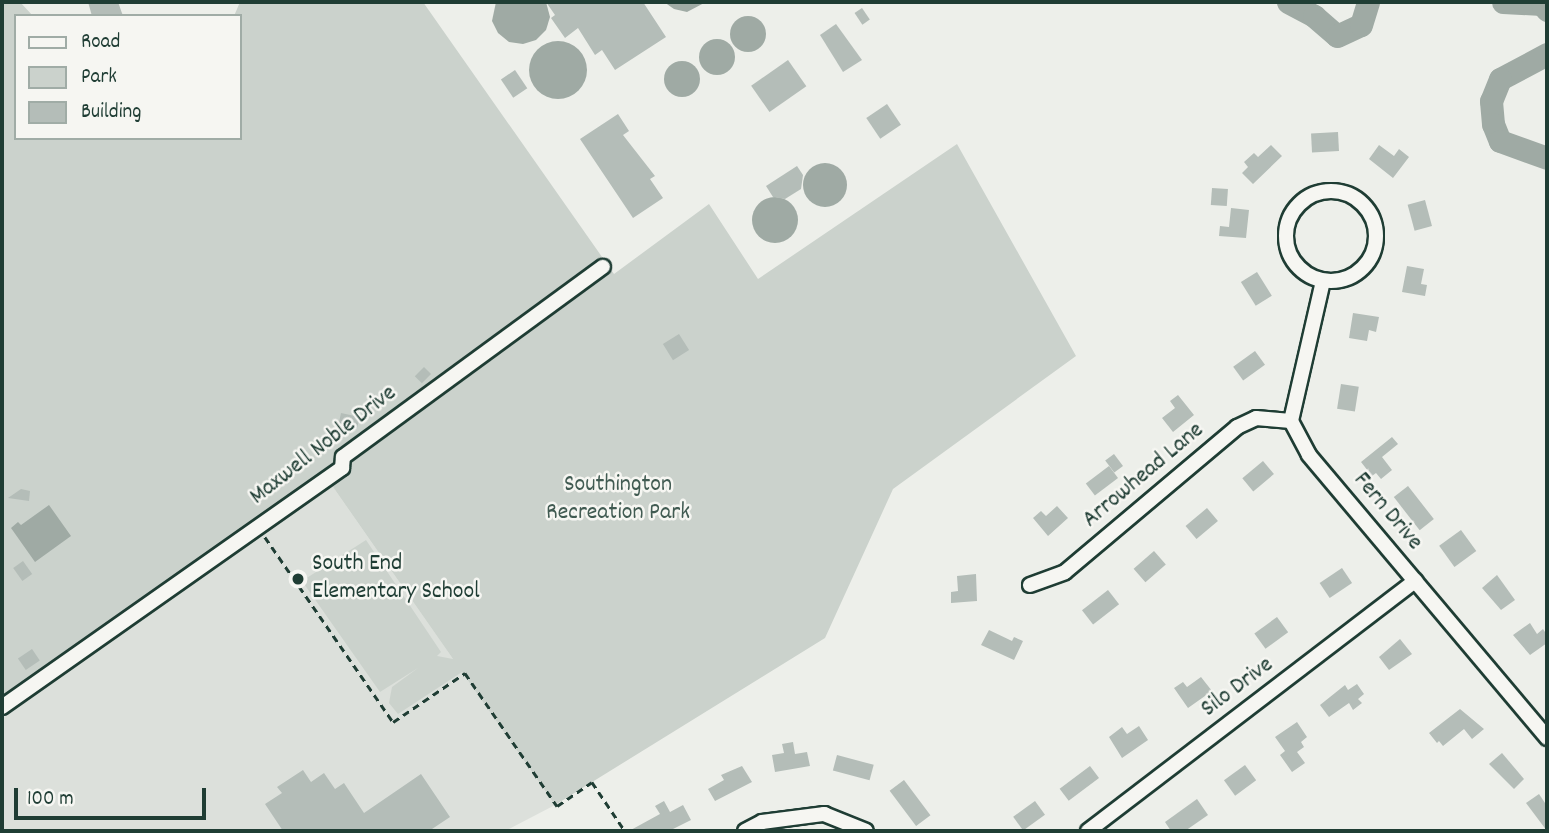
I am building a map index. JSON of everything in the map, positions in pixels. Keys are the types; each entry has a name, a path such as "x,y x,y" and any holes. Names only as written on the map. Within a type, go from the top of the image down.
{"street":[{"path":"1322,192 1340,192 1356,198 1369,211 1376,227 1376,245 1369,261 1357,274 1340,281 1323,281 1306,274 1294,262 1287,245 1287,228 1294,211 1306,199 1322,192"},
{"name":"Maxwell Noble Drive","path":"2,707 342,468 343,457 603,267"},
{"path":"1292,421 1323,281"},
{"name":"Arrowhead Lane","path":"1030,585 1065,572 1237,427 1256,418 1292,421"},
{"name":"Fern Drive","path":"1292,421 1310,455 1547,738"},
{"name":"Silo Drive","path":"1088,831 1415,581"},
{"path":"745,831 762,822 824,814 866,831"}],"path":[{"path":"258,527 393,722 465,673 557,806 592,782 625,831"}],"shaded area":[{"path":"496,2 546,2 550,17 546,30 536,40 523,44 509,42 498,33 492,21"},
{"path":"664,2 706,2 687,12 674,9"},
{"path":"748,16 761,21 766,34 761,47 748,52 735,47 730,34 735,21"},
{"path":"717,39 730,44 735,57 730,70 717,75 704,70 699,57 704,44"},
{"path":"558,41 574,46 582,54 587,70 582,86 574,94 558,99 542,94 534,86 529,70 534,54 542,46"},
{"path":"682,61 695,66 700,79 695,92 682,97 669,92 664,79 669,66"},
{"path":"825,163 841,169 847,185 841,201 825,207 809,201 803,185 809,169"},
{"path":"775,197 791,204 798,220 791,236 775,243 759,236 752,220 759,204"},
{"name":"South End Elementary School","path":"333,487 555,805 505,831 2,831 2,715"},
{"path":"49,505 71,536 35,562 11,528 18,522 21,525"}],"green space":[{"name":"Southington Recreation Park","path":"2,2 20,2 31,14 14,14 14,140 242,140 242,14 235,14 240,2 423,2 614,274 709,204 758,279 957,144 1076,356 893,489 825,638 555,805 462,672 398,714 389,703 392,687 418,668 380,692 302,581 366,540 441,652 437,656 453,659 333,487 2,715"}],"building":[{"path":"88,2 118,2 122,14 91,14"},
{"path":"546,2 643,2 666,37 615,70 602,50 595,55 578,28 565,38 551,18 555,15"},
{"path":"862,8 870,20 862,25 855,13"},
{"path":"836,24 862,60 843,72 820,35"},
{"path":"788,60 806,86 769,112 751,86"},
{"path":"515,70 527,88 513,98 501,80"},
{"path":"887,104 901,125 880,139 866,118"},
{"path":"618,114 629,131 623,135 655,176 650,179 663,198 633,218 580,139"},
{"path":"1338,132 1339,151 1312,152 1311,133"},
{"path":"1271,145 1282,156 1253,184 1242,173 1248,167 1244,162 1254,153 1258,157"},
{"path":"1379,145 1394,156 1399,149 1409,157 1393,178 1369,159"},
{"path":"797,166 803,175 801,189 785,199 773,197 766,186"},
{"path":"1212,188 1228,189 1227,206 1211,205"},
{"path":"1425,200 1432,226 1415,231 1408,205"},
{"path":"1231,208 1249,210 1246,238 1219,236 1220,226 1229,227"},
{"path":"1407,266 1424,269 1421,284 1427,285 1425,296 1402,292"},
{"path":"1257,272 1272,296 1256,306 1241,282"},
{"path":"1353,313 1379,317 1376,332 1369,330 1367,341 1349,338"},
{"path":"679,334 689,350 673,360 663,344"},
{"path":"1255,351 1265,365 1243,381 1233,367"},
{"path":"424,367 431,374 422,383 415,376"},
{"path":"1341,384 1359,387 1355,412 1337,409"},
{"path":"1178,395 1194,415 1173,432 1162,418 1175,408 1170,401"},
{"path":"341,413 360,417 357,428 339,424"},
{"path":"1392,437 1398,444 1382,457 1392,470 1381,479 1376,473 1372,476 1361,462"},
{"path":"1114,454 1123,466 1114,473 1105,461"},
{"path":"1263,461 1274,474 1253,491 1242,478"},
{"path":"1109,466 1118,478 1095,495 1086,483"},
{"path":"1408,486 1434,519 1420,530 1394,497"},
{"path":"21,489 30,491 29,501 8,498"},
{"path":"1057,506 1068,518 1048,536 1033,518 1041,511 1046,516"},
{"path":"1207,508 1218,521 1196,539 1186,526"},
{"path":"1461,530 1476,551 1454,567 1439,546"},
{"path":"1154,551 1166,565 1145,582 1134,569"},
{"path":"23,561 32,574 22,581 13,568"},
{"path":"1342,568 1352,583 1330,598 1320,583"},
{"path":"976,574 977,601 951,603 951,592 958,591 957,576"},
{"path":"1497,575 1515,600 1501,610 1482,588"},
{"path":"1108,590 1119,604 1093,625 1082,610"},
{"path":"1277,617 1288,632 1266,649 1254,633"},
{"path":"1530,623 1537,634 1543,629 1547,635 1547,643 1530,655 1513,635"},
{"path":"989,630 1012,641 1014,637 1023,641 1014,660 981,645"},
{"path":"1400,639 1412,654 1389,670 1379,657"},
{"path":"32,649 40,661 26,670 18,659"},
{"path":"1201,677 1212,691 1188,708 1174,688 1183,682 1187,687"},
{"path":"1357,684 1364,694 1358,699 1362,703 1353,710 1349,703 1329,717 1320,705 1345,685 1348,690"},
{"path":"1460,709 1484,729 1472,739 1464,729 1443,746 1439,741 1437,743 1429,733"},
{"path":"1297,722 1307,737 1301,742 1304,747 1297,752 1305,763 1292,772 1280,755 1285,751 1275,737"},
{"path":"1139,726 1148,740 1122,758 1109,737 1122,727 1127,734"},
{"path":"793,742 795,754 807,752 810,766 775,772 772,755 784,753 782,744"},
{"path":"1502,753 1524,779 1514,789 1489,764"},
{"path":"837,755 874,765 870,780 833,770"},
{"path":"1245,765 1256,780 1235,796 1224,780"},
{"path":"742,766 752,782 715,801 708,789 724,780 721,775"},
{"path":"1090,766 1099,778 1069,801 1060,789"},
{"path":"303,770 311,782 324,773 335,789 344,783 364,813 421,774 450,817 429,831 283,831 265,804 282,793 277,787"},
{"path":"904,780 930,815 916,826 890,791"},
{"path":"1539,794 1547,806 1547,831 1526,803"},
{"path":"1197,799 1208,815 1185,831 1171,831 1165,822"},
{"path":"664,801 670,812 683,805 691,820 669,831 629,831 660,814 655,806"},
{"path":"1035,801 1045,815 1023,831 1013,817"}],"waterway":[{"path":"1288,2 1314,16 1337,36 1361,25 1368,2"},
{"path":"1503,2 1542,4 1547,10"},
{"path":"1547,54 1500,79 1491,101 1493,124 1500,141 1547,158"}],"place":[{"name":"South End Elementary School","path":"298,579"}]}
